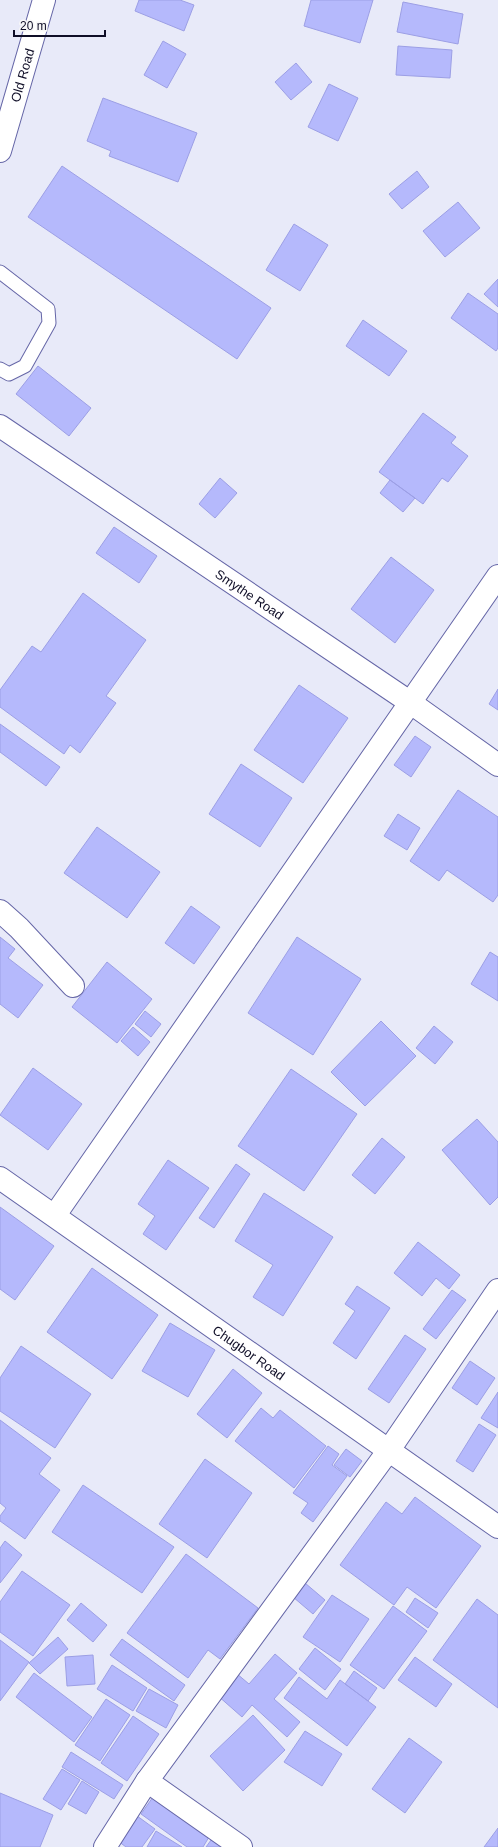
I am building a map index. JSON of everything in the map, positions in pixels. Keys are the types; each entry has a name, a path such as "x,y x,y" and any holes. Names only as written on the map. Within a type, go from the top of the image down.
{"street":[{"name":"Old Road","path":"0,151 44,0"},
{"name":"Smythe Road","path":"0,426 411,703 498,765"},
{"path":"55,1215 498,576"},
{"path":"0,911 19,928 73,986"},
{"name":"Chugbor Road","path":"0,1178 55,1215 498,1527"},
{"path":"105,1847 147,1781 389,1450 498,1290"},
{"path":"147,1781 241,1847"}],"lane":[{"path":"0,272 48,308 50,323 25,366 9,374 0,369"}],"building":[{"path":"139,0 180,0 194,5 184,31 135,11"},
{"path":"311,0 373,0 360,43 304,26"},
{"path":"403,2 463,14 458,44 397,32"},
{"path":"163,41 186,54 167,88 144,75"},
{"path":"398,46 452,50 450,78 396,75"},
{"path":"296,63 312,82 291,100 275,82"},
{"path":"329,84 358,98 338,141 308,127"},
{"path":"103,98 197,133 178,182 109,156 111,151 87,141"},
{"path":"62,166 271,308 237,359 28,217"},
{"path":"417,171 429,187 402,209 389,194"},
{"path":"458,202 480,228 445,257 423,231"},
{"path":"294,224 328,245 300,291 266,270"},
{"path":"498,279 498,307 484,294"},
{"path":"468,293 498,314 498,348 496,351 451,318"},
{"path":"363,320 407,351 389,376 346,346"},
{"path":"38,366 91,408 69,436 16,394"},
{"path":"423,413 456,437 451,443 468,456 448,482 442,478 423,504 379,472"},
{"path":"220,478 237,493 215,518 199,504"},
{"path":"390,480 415,498 403,512 380,493"},
{"path":"114,527 157,556 139,583 96,553"},
{"path":"391,557 434,590 395,643 351,609"},
{"path":"83,593 146,640 106,696 116,703 80,753 70,745 64,754 0,707 0,690 32,646 41,652"},
{"path":"299,685 348,718 303,783 254,750"},
{"path":"498,689 498,710 489,704"},
{"path":"0,724 60,767 46,786 0,752"},
{"path":"415,736 431,747 411,777 394,765"},
{"path":"241,764 292,798 260,847 209,814"},
{"path":"458,790 498,817 498,895 493,902 447,870 439,881 410,861"},
{"path":"398,814 420,828 407,850 384,836"},
{"path":"97,827 160,872 127,918 64,873"},
{"path":"191,906 220,927 194,964 165,943"},
{"path":"0,937 15,949 8,958 43,985 18,1018 0,1004"},
{"path":"297,937 361,979 313,1055 248,1013"},
{"path":"490,952 498,957 498,1001 471,984"},
{"path":"107,962 152,999 117,1043 72,1007"},
{"path":"145,1011 161,1024 151,1037 135,1024"},
{"path":"381,1021 416,1056 365,1106 331,1072"},
{"path":"434,1026 453,1042 435,1064 416,1048"},
{"path":"133,1027 150,1042 138,1056 121,1041"},
{"path":"33,1068 82,1104 48,1150 0,1115"},
{"path":"291,1069 357,1114 304,1191 238,1146"},
{"path":"477,1119 498,1142 498,1197 490,1205 442,1150"},
{"path":"382,1138 405,1157 375,1194 352,1175"},
{"path":"168,1160 209,1188 166,1250 143,1234 155,1216 138,1204"},
{"path":"236,1164 250,1174 214,1228 199,1218"},
{"path":"264,1193 333,1237 283,1316 253,1297 273,1265 235,1241"},
{"path":"0,1207 54,1246 15,1300 0,1289"},
{"path":"418,1242 460,1275 449,1289 436,1278 422,1296 394,1273"},
{"path":"92,1268 158,1315 112,1379 47,1332"},
{"path":"357,1286 390,1308 356,1359 333,1343 355,1311 345,1304"},
{"path":"452,1290 466,1300 436,1339 423,1329"},
{"path":"170,1323 215,1350 188,1397 142,1371"},
{"path":"405,1335 426,1349 389,1403 368,1389"},
{"path":"21,1346 91,1394 55,1448 0,1411 0,1378"},
{"path":"470,1361 495,1378 477,1405 452,1388"},
{"path":"233,1369 262,1393 227,1438 197,1414"},
{"path":"498,1392 498,1428 481,1418"},
{"path":"261,1408 273,1418 280,1410 326,1446 294,1488 235,1441"},
{"path":"0,1420 51,1458 39,1474 60,1490 25,1539 0,1521 0,1516 6,1508 0,1503"},
{"path":"479,1424 496,1435 473,1472 456,1461"},
{"path":"328,1446 339,1454 332,1465 347,1476 313,1522 301,1513 308,1503 293,1493"},
{"path":"346,1449 362,1461 350,1477 334,1465"},
{"path":"205,1459 252,1493 207,1558 159,1524"},
{"path":"83,1485 174,1547 142,1593 52,1532"},
{"path":"415,1497 481,1546 436,1608 407,1587 394,1605 340,1565 386,1502 402,1514"},
{"path":"5,1541 22,1555 0,1583 0,1548"},
{"path":"186,1554 258,1608 220,1659 208,1650 188,1678 127,1633"},
{"path":"22,1571 70,1605 33,1656 0,1632 0,1602"},
{"path":"305,1583 325,1600 313,1614 293,1597"},
{"path":"332,1595 369,1619 340,1662 303,1637"},
{"path":"415,1598 438,1613 428,1628 406,1612"},
{"path":"477,1599 498,1615 498,1708 433,1660"},
{"path":"81,1603 107,1625 93,1642 67,1620"},
{"path":"393,1606 427,1631 384,1689 350,1665"},
{"path":"58,1637 68,1649 40,1674 29,1663"},
{"path":"122,1639 185,1685 174,1701 110,1655"},
{"path":"0,1640 29,1662 0,1701"},
{"path":"315,1648 341,1669 325,1690 299,1669"},
{"path":"275,1654 297,1673 274,1699 300,1722 287,1737 252,1705 242,1717 217,1695 236,1673 249,1684"},
{"path":"93,1655 95,1684 67,1686 65,1657"},
{"path":"415,1657 452,1684 436,1707 398,1680"},
{"path":"112,1665 147,1688 133,1711 97,1689"},
{"path":"354,1671 377,1688 368,1701 345,1684"},
{"path":"34,1673 92,1717 74,1742 16,1697"},
{"path":"299,1677 327,1699 340,1680 376,1707 347,1746 284,1698"},
{"path":"149,1689 178,1705 166,1728 136,1711"},
{"path":"106,1699 130,1715 100,1761 75,1745"},
{"path":"253,1715 285,1750 243,1791 210,1756"},
{"path":"133,1716 159,1734 127,1781 101,1763"},
{"path":"305,1731 342,1754 322,1786 284,1762"},
{"path":"409,1738 442,1762 405,1813 372,1789"},
{"path":"71,1752 123,1785 114,1799 62,1767"},
{"path":"62,1769 80,1780 61,1810 43,1799"},
{"path":"82,1781 99,1792 86,1814 68,1804"},
{"path":"0,1793 53,1815 40,1847 0,1847"},
{"path":"153,1797 209,1837 203,1847 187,1847 141,1814"},
{"path":"133,1813 155,1829 142,1847 126,1847 114,1838"},
{"path":"498,1828 498,1847 484,1847"},
{"path":"156,1831 182,1847 147,1847"},
{"path":"214,1836 229,1847 206,1847"}]}
